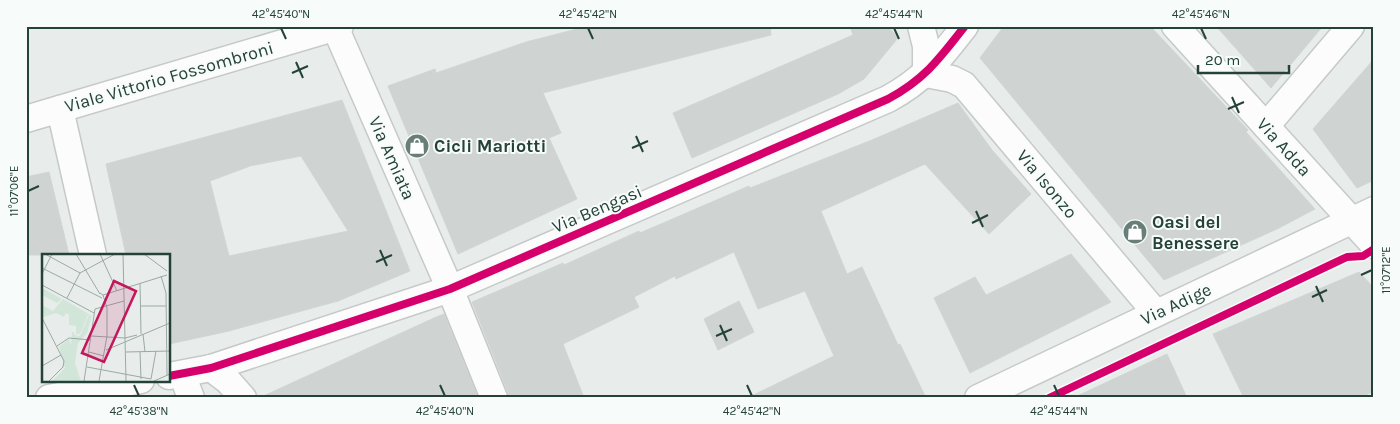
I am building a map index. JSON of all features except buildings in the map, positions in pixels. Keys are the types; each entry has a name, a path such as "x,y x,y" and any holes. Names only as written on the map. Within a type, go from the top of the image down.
{"street":[{"path":"921,26 926,46 926,74"},
{"name":"Via Bengasi","path":"175,375 211,368 450,289 888,99 905,90 926,74 965,26"},
{"name":"Via Adda","path":"1175,26 1266,126 1362,216 1374,245"},
{"path":"1266,126 1351,26"},
{"name":"Viale Vittorio Fossombroni","path":"26,119 273,36 338,27"},
{"name":"Via Amiata","path":"338,27 450,289 494,398"},
{"name":"Via Isonzo","path":"926,74 946,77 964,85 1156,313"},
{"path":"60,109 93,254"},
{"name":"Via Adige","path":"978,398 1362,216"},
{"path":"211,368 228,381 243,398"},
{"path":"175,375 191,398"},
{"path":"49,398 109,383"}],"cycle path":[{"path":"170,376 211,368 450,289 888,99 922,76 965,26"},
{"path":"1049,398 1347,257 1363,256 1374,249"}],"place":[{"name":"Cicli Mariotti","path":"417,146"},
{"name":"Oasi del Benessere","path":"1135,232"}]}
